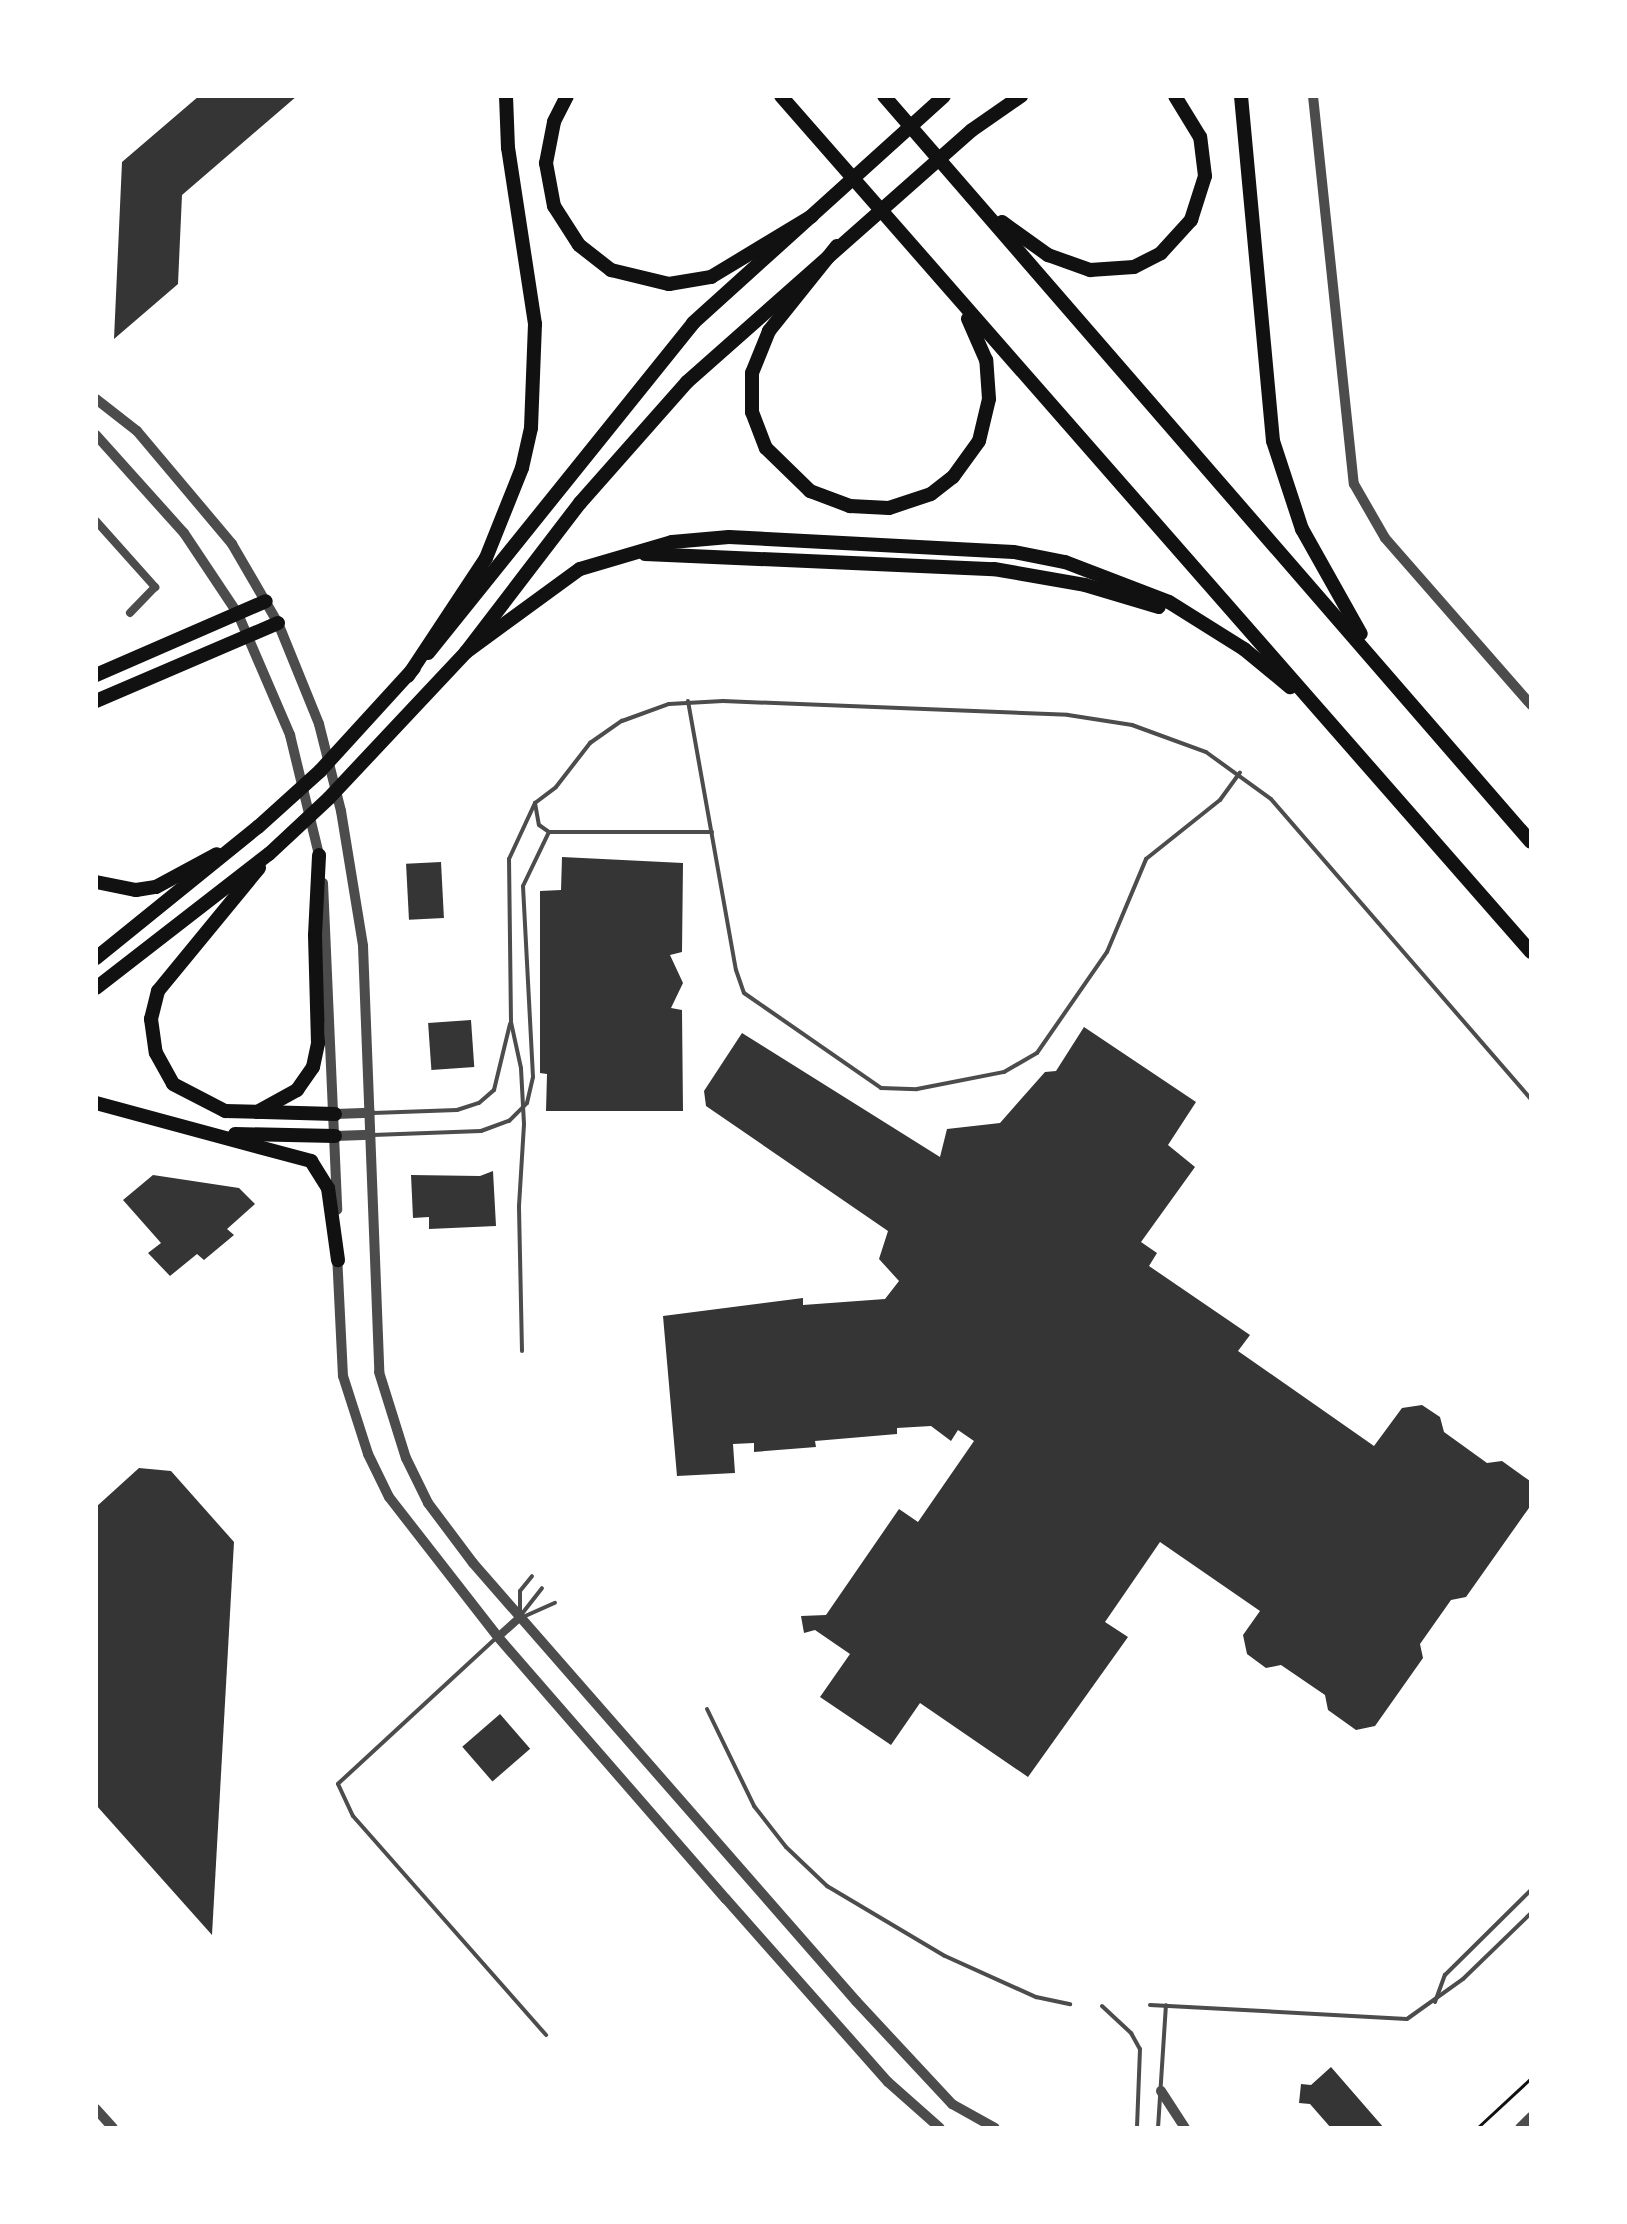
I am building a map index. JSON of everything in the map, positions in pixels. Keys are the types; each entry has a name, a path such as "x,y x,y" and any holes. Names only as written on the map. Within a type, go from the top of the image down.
{"highway":[{"path":"408,676 486,558 522,468 531,428 535,324 508,148 506,96"},
{"path":"567,96 548,142 551,196 579,245 611,270 669,284 711,277 812,216"},
{"path":"779,96 1531,952"},
{"path":"884,96 1531,842"},
{"path":"96,958 249,836 371,716 493,576 670,348 944,96"},
{"path":"335,1114 244,1115 208,1105 173,1084 156,1053 151,1019 158,991 272,851 378,747 466,652 580,503 687,382 837,246 972,130 1021,96"},
{"path":"967,191 1016,233 1062,262 1107,271 1148,262 1183,233 1203,190 1200,137 1175,96"},
{"path":"1241,96 1273,441 1316,557 1384,672"},
{"path":"837,246 769,331 758,353 750,392 766,448 791,476 829,500 869,508 910,503 948,482 967,461 986,419 989,379 963,307"},
{"path":"466,652 580,569 672,542 729,537 1014,552 1130,584 1206,624 1282,679 1365,760"},
{"path":"96,675 266,601"},
{"path":"96,701 278,623"},
{"path":"96,882 136,890 156,887 249,836"},
{"path":"96,988 272,851"},
{"path":"244,1115 297,1090 313,1067 318,1043 315,935 319,855"},
{"path":"96,1103 183,1129 311,1161 328,1188 338,1260"},
{"path":"183,1129 335,1136"}],"street":[{"path":"1313,96 1350,464 1362,503 1385,538 1531,705"},
{"path":"96,399 137,431 188,486 232,544 278,623 319,724 346,836 363,946 375,1332 384,1398 428,1503 520,1617 910,2060 952,2104 995,2128"},
{"path":"96,435 184,533 238,614 290,735 319,855 335,1114 343,1376 368,1454 389,1497 498,1637 888,2082 940,2128"},
{"path":"96,521 155,587 130,613"},
{"path":"335,1114 370,1113"},
{"path":"335,1136 370,1135"},
{"path":"498,1637 520,1617"},
{"path":"1161,2091 1185,2128"},
{"path":"96,2109 113,2128"},
{"path":"1520,2128 1531,2117"}],"lane":[{"path":"688,701 736,970 744,993 862,1079 881,1088 917,1089 1004,1072 1037,1053 1107,952 1146,859 1220,800 1240,772"},
{"path":"522,1351 523,1109 511,1022 508,866 535,803 556,787 585,748 613,726 688,701 1097,718 1180,740 1240,772 1278,806 1531,1099"},
{"path":"535,803 539,825 549,832 712,832"},
{"path":"370,1135 456,1135 496,1127 523,1109 533,1077 523,886 549,832"},
{"path":"370,1113 457,1110 479,1103 495,1086 511,1022"},
{"path":"520,1617 519,1594 532,1576"},
{"path":"520,1617 542,1588"},
{"path":"520,1617 555,1603"},
{"path":"498,1637 338,1784 353,1816 546,2035"},
{"path":"707,1709 754,1806 786,1847 827,1886 945,1956 1036,1997 1070,2004"},
{"path":"1434,2004 1445,1975 1531,1890"},
{"path":"1150,2005 1401,2019 1434,2004 1515,1933 1531,1913"},
{"path":"1158,2128 1166,2005"},
{"path":"1102,2006 1140,2049 1137,2128"}],"path":[{"path":"1477,2128 1531,2078"}],"building":[{"path":"199,96 297,96 182,195 178,284 114,339 122,162"},
{"path":"562,857 683,863 682,952 670,955 683,983 671,1008 682,1010 683,1111 546,1111 547,1074 540,1073 540,891 561,890"},
{"path":"441,862 444,918 409,920 406,864"},
{"path":"471,1020 474,1067 431,1070 428,1023"},
{"path":"1084,1027 1196,1102 1168,1145 1195,1167 1141,1242 1157,1253 1149,1266 1250,1335 1238,1351 1374,1446 1402,1408 1422,1405 1440,1417 1444,1432 1487,1463 1502,1461 1530,1481 1531,1505 1466,1597 1451,1600 1420,1644 1423,1658 1375,1726 1356,1730 1328,1710 1325,1695 1281,1665 1266,1668 1247,1654 1243,1635 1260,1611 1160,1542 1105,1622 1128,1637 1028,1777 920,1703 891,1745 820,1697 850,1654 815,1630 804,1633 801,1616 826,1615 899,1509 918,1522 974,1441 958,1430 951,1441 931,1426 897,1428 897,1434 815,1441 816,1447 754,1452 754,1443 733,1444 735,1473 677,1476 663,1316 803,1298 803,1305 885,1299 899,1281 879,1259 888,1231 706,1106 704,1091 742,1033 940,1157 947,1129 1000,1123 1045,1072 1056,1071"},
{"path":"493,1171 496,1226 429,1229 429,1217 413,1218 411,1175 480,1176"},
{"path":"153,1175 239,1188 255,1204 227,1229 234,1235 204,1260 197,1254 170,1276 148,1253 161,1243 123,1200"},
{"path":"139,1468 171,1471 234,1542 212,1935 96,1805 96,1507"},
{"path":"500,1714 530,1749 492,1782 462,1747"},
{"path":"1331,2067 1384,2128 1331,2128 1310,2104 1299,2103 1301,2084 1311,2085"}]}
